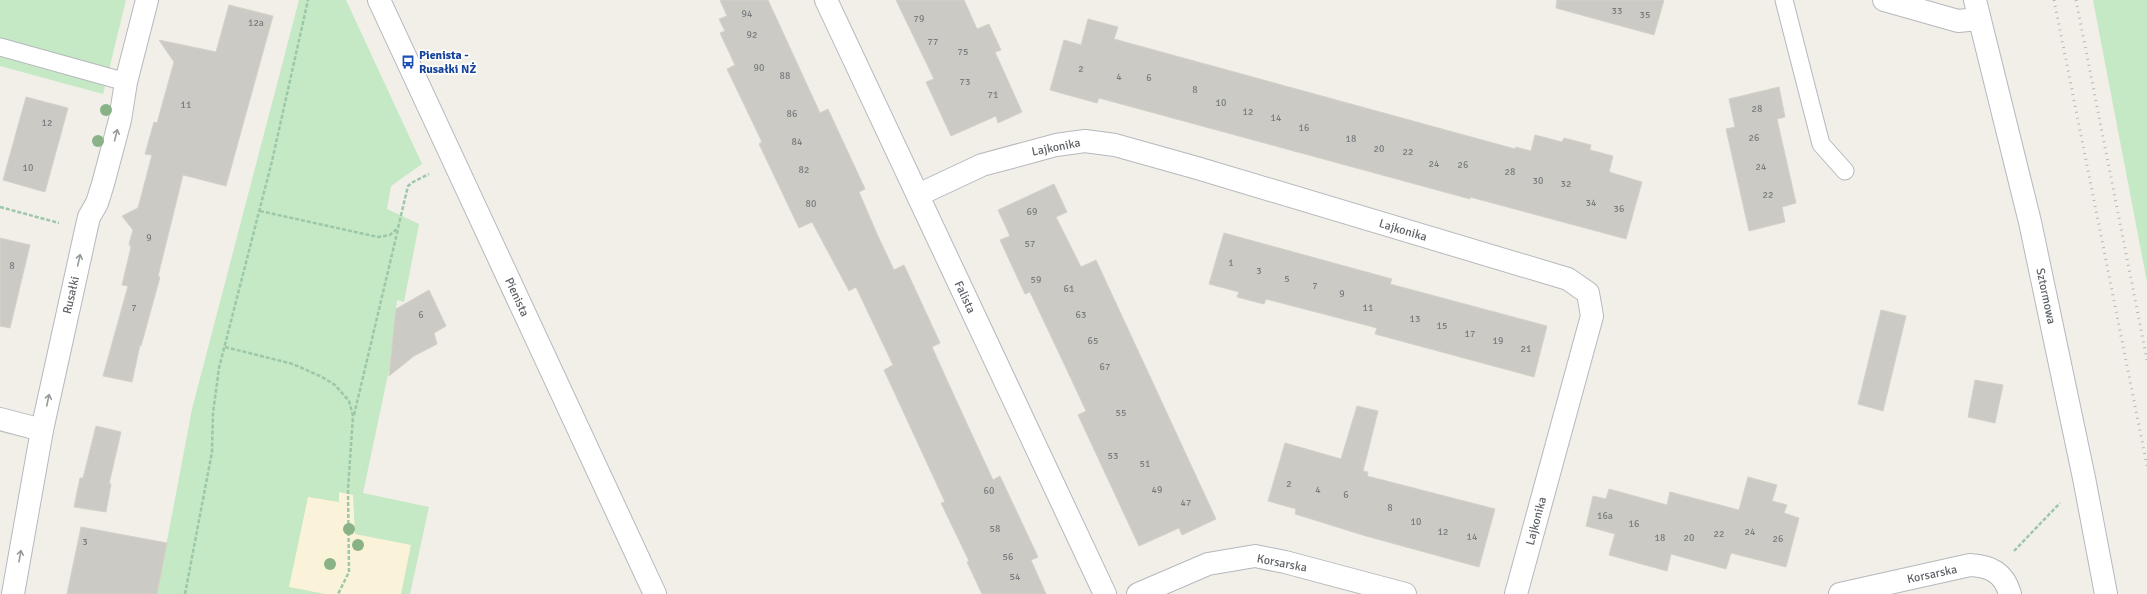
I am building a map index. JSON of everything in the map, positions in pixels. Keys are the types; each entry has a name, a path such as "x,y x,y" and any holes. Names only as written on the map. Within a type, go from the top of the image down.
{"street":[{"name":"Rusałki","path":"13,594 42,430 86,230 89,217 97,203 103,184 120,120 126,82 147,0"},
{"name":"Pienista","path":"379,0 655,594"},
{"name":"Falista","path":"826,0 1105,594"},
{"path":"1884,0 1958,21 1977,9"},
{"name":"Sztormowa","path":"1977,9 2030,222 2084,478 2106,594"},
{"name":"Lajkonika","path":"918,194 982,165 1056,145 1085,141 1115,145 1197,168 1568,279 1588,294 1592,316 1516,594"},
{"path":"0,419 42,430"},
{"name":"Korsarska","path":"1138,594 1208,564 1255,556 1285,562 1405,594"},
{"name":"Korsarska","path":"1840,594 1970,565 1984,566 1995,570"},
{"path":"1995,570 2003,577 2010,594"}],"lane":[{"path":"1784,0 1821,144 1845,171"},
{"path":"0,47 126,82"}],"path":[{"path":"185,594 212,452 213,413 224,348 260,211 308,0"},
{"path":"338,594 349,572 348,489 353,416 408,186 433,172"},
{"path":"0,207 86,230"},
{"path":"260,211 378,237 390,235 398,228"},
{"path":"224,348 292,364 322,377 335,385 350,401 353,416"},
{"path":"1995,570 2084,478"}],"green space":[{"path":"0,0 126,0 103,94 0,66"},
{"path":"299,0 346,0 422,164 391,186 387,209 419,224 404,302 397,300 390,365 363,493 429,507 410,594 157,594 192,409"},
{"path":"2093,0 2147,0 2147,282"}],"sand":[{"path":"339,492 353,495 355,534 411,545 401,594 325,594 289,587 308,497 339,502"}],"building":[{"path":"720,0 768,0 820,113 828,109 865,189 859,192 877,234 894,270 904,265 940,343 932,347 956,400 993,480 1000,476 1038,557 1031,560 1046,594 982,594 967,562 969,561 941,503 945,502 884,370 893,365 856,287 849,291 812,222 799,228 759,144 762,142 727,69 735,65 720,33 725,31 719,19 727,16"},
{"path":"896,0 964,0 977,29 989,24 1001,50 995,52 1022,112 998,123 996,116 951,136 926,82 934,79"},
{"path":"1557,0 1664,0 1654,35 1556,8"},
{"path":"229,5 273,16 226,186 183,175 158,276 160,277 141,346 140,345 132,382 103,376 128,286 122,285 131,247 129,244 133,230 122,216 138,208 152,155 145,154 154,122 157,123 174,62 159,40 216,52"},
{"path":"1088,19 1118,27 1114,39 1515,149 1516,147 1531,151 1535,135 1562,142 1564,138 1591,145 1590,150 1613,156 1609,172 1642,182 1626,239 1470,197 1470,199 1099,98 1097,103 1050,90 1064,40 1081,45"},
{"path":"1779,87 1785,117 1777,119 1796,203 1782,207 1785,222 1749,231 1726,129 1735,127 1729,99"},
{"path":"26,97 68,108 45,192 3,180"},
{"path":"1054,184 1067,212 1056,217 1081,267 1096,260 1216,519 1182,535 1179,528 1139,546 1078,415 1086,411 1030,292 1025,294 1000,240 1010,236 998,210"},
{"path":"1224,233 1392,279 1390,284 1547,326 1534,377 1375,334 1377,328 1266,299 1264,304 1237,297 1239,292 1209,284"},
{"path":"0,238 30,245 10,328 0,326"},
{"path":"429,290 446,326 434,333 437,344 414,356 389,376 396,309"},
{"path":"1881,310 1906,316 1883,411 1858,404"},
{"path":"1975,380 2003,385 1995,423 1968,417"},
{"path":"1357,406 1378,411 1363,471 1368,472 1367,476 1495,509 1479,567 1366,536 1295,514 1296,509 1268,501 1285,443 1341,459"},
{"path":"96,426 121,432 109,484 111,484 106,512 74,507 80,478 83,478"},
{"path":"1748,477 1777,485 1772,501 1787,505 1784,513 1799,518 1786,567 1731,553 1726,569 1671,554 1667,571 1609,555 1615,534 1586,526 1593,496 1606,499 1609,489 1667,505 1670,492 1739,510"},
{"path":"81,527 167,543 157,594 67,594"}],"railway":[{"path":"2054,0 2147,466"},
{"path":"2076,0 2147,360"}],"place":[{"name":"Pienista - Rusałki NŻ","path":"408,62"}]}
